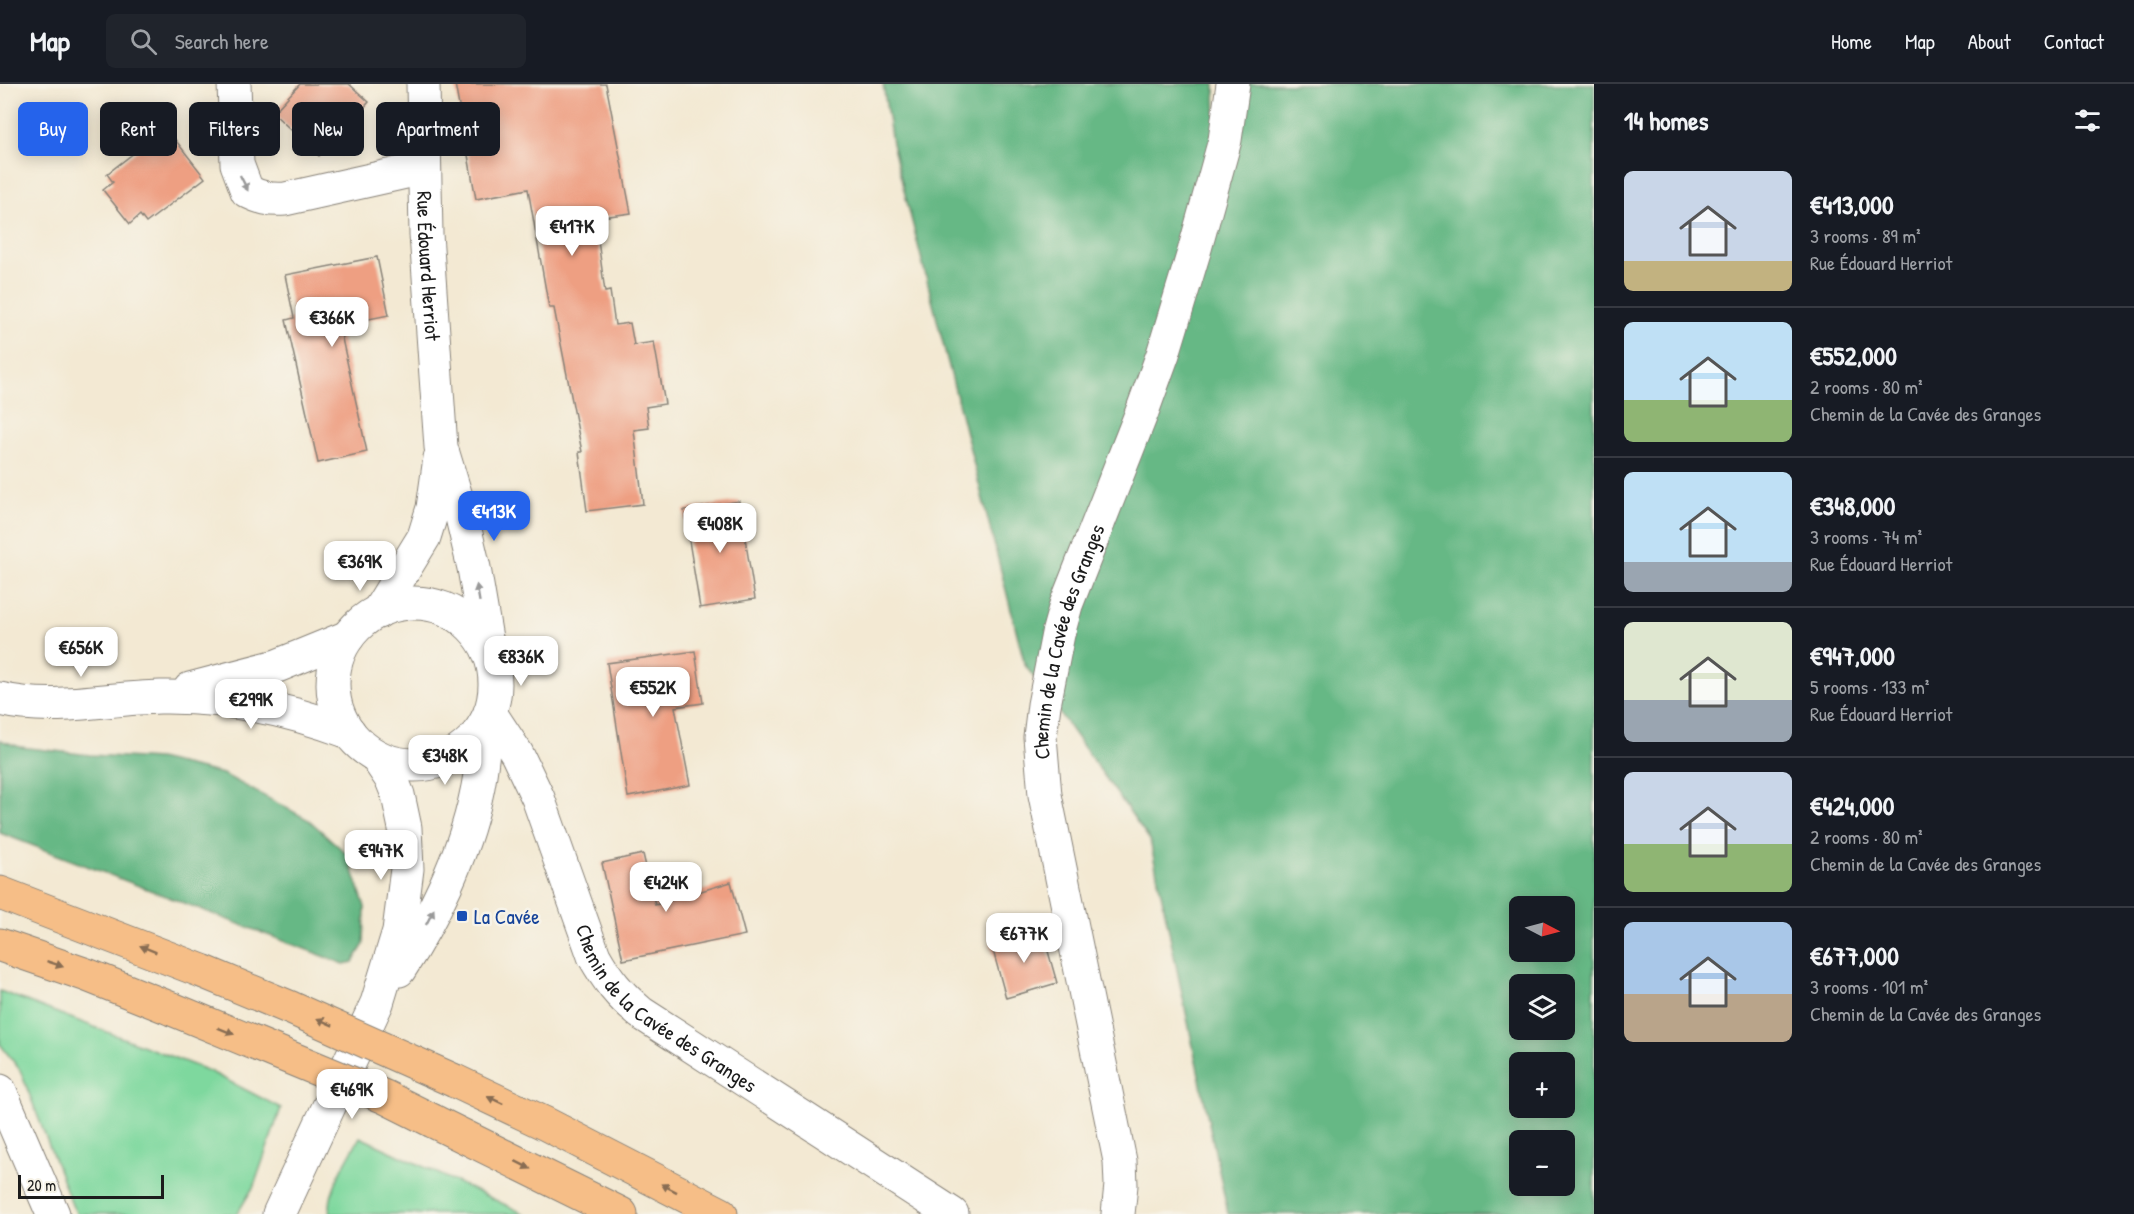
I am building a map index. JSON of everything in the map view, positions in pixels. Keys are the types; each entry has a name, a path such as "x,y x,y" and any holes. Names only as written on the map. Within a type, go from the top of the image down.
{"main road":[{"path":"0,893 202,971 346,1031 546,1124 721,1214"},
{"path":"0,945 87,975 385,1097 621,1214"}],"street":[{"path":"234,84 237,164 247,191 258,197 270,200 285,199 424,168"},
{"name":"Rue Édouard Herriot","path":"378,612 424,537 433,508 441,447 426,234 423,84"},
{"name":"Chemin de la Cavée des Granges","path":"1118,1214 1121,1185 1120,1161 1045,795 1040,737 1052,662 1066,605 1163,354 1225,140 1233,84"},
{"name":"Rue Édouard Herriot","path":"441,447 461,513 474,568 488,650"},
{"path":"377,1003 427,923 456,857 477,795 495,681 488,650 471,626 446,609 416,603 396,605 378,612 361,623 348,637 336,664 333,684 336,704 349,732 361,746 376,756 404,764 434,763 460,751 474,738 488,717"},
{"path":"159,697 277,666 348,637"},
{"path":"0,699 21,703 69,705 159,697 248,703 310,718 349,732"},
{"name":"Chemin de la Cavée des Granges","path":"488,717 517,754 538,798 594,956 622,998 640,1013 952,1214"},
{"path":"283,1212 377,1003 399,931 407,869 405,828 398,795 392,780 376,756"},
{"path":"0,1091 53,1214"}],"green space":[{"path":"883,84 1215,84 1217,166 1236,84 1594,84 1594,1214 1228,1214 1150,840 1025,665 892,143"},
{"path":"0,740 20,747 90,755 158,759 223,774 309,820 348,855 365,907 364,944 353,962 344,964 0,833"},
{"path":"0,991 209,1071 281,1108 254,1186 237,1214 77,1214 20,1070 0,1044"},
{"path":"360,1137 525,1214 331,1214 330,1205 335,1185"}],"building":[{"path":"300,84 349,84 369,102 364,107 364,102 292,102 292,131 280,120 280,105"},
{"path":"455,84 606,84 631,213 595,218 605,292 610,291 615,325 630,323 634,345 654,342 665,404 646,407 649,428 634,430 643,504 587,511 579,452 582,452 554,308 549,308 528,189 476,199 468,156 500,156 500,102 458,102"},
{"path":"177,142 205,178 146,223 140,215 130,224 103,190 113,182 107,174 130,156 177,156"},
{"path":"377,257 389,315 339,325 367,452 318,463 286,320 294,318 285,275"},
{"path":"739,501 755,599 700,608 684,510"},
{"path":"695,651 703,703 675,707 690,785 628,797 607,663"},
{"path":"643,854 655,905 731,882 745,935 623,960 602,863"},
{"path":"1042,930 1057,983 1006,998 991,943"}],"place":[{"name":"La Cavée","path":"462,916"}]}
